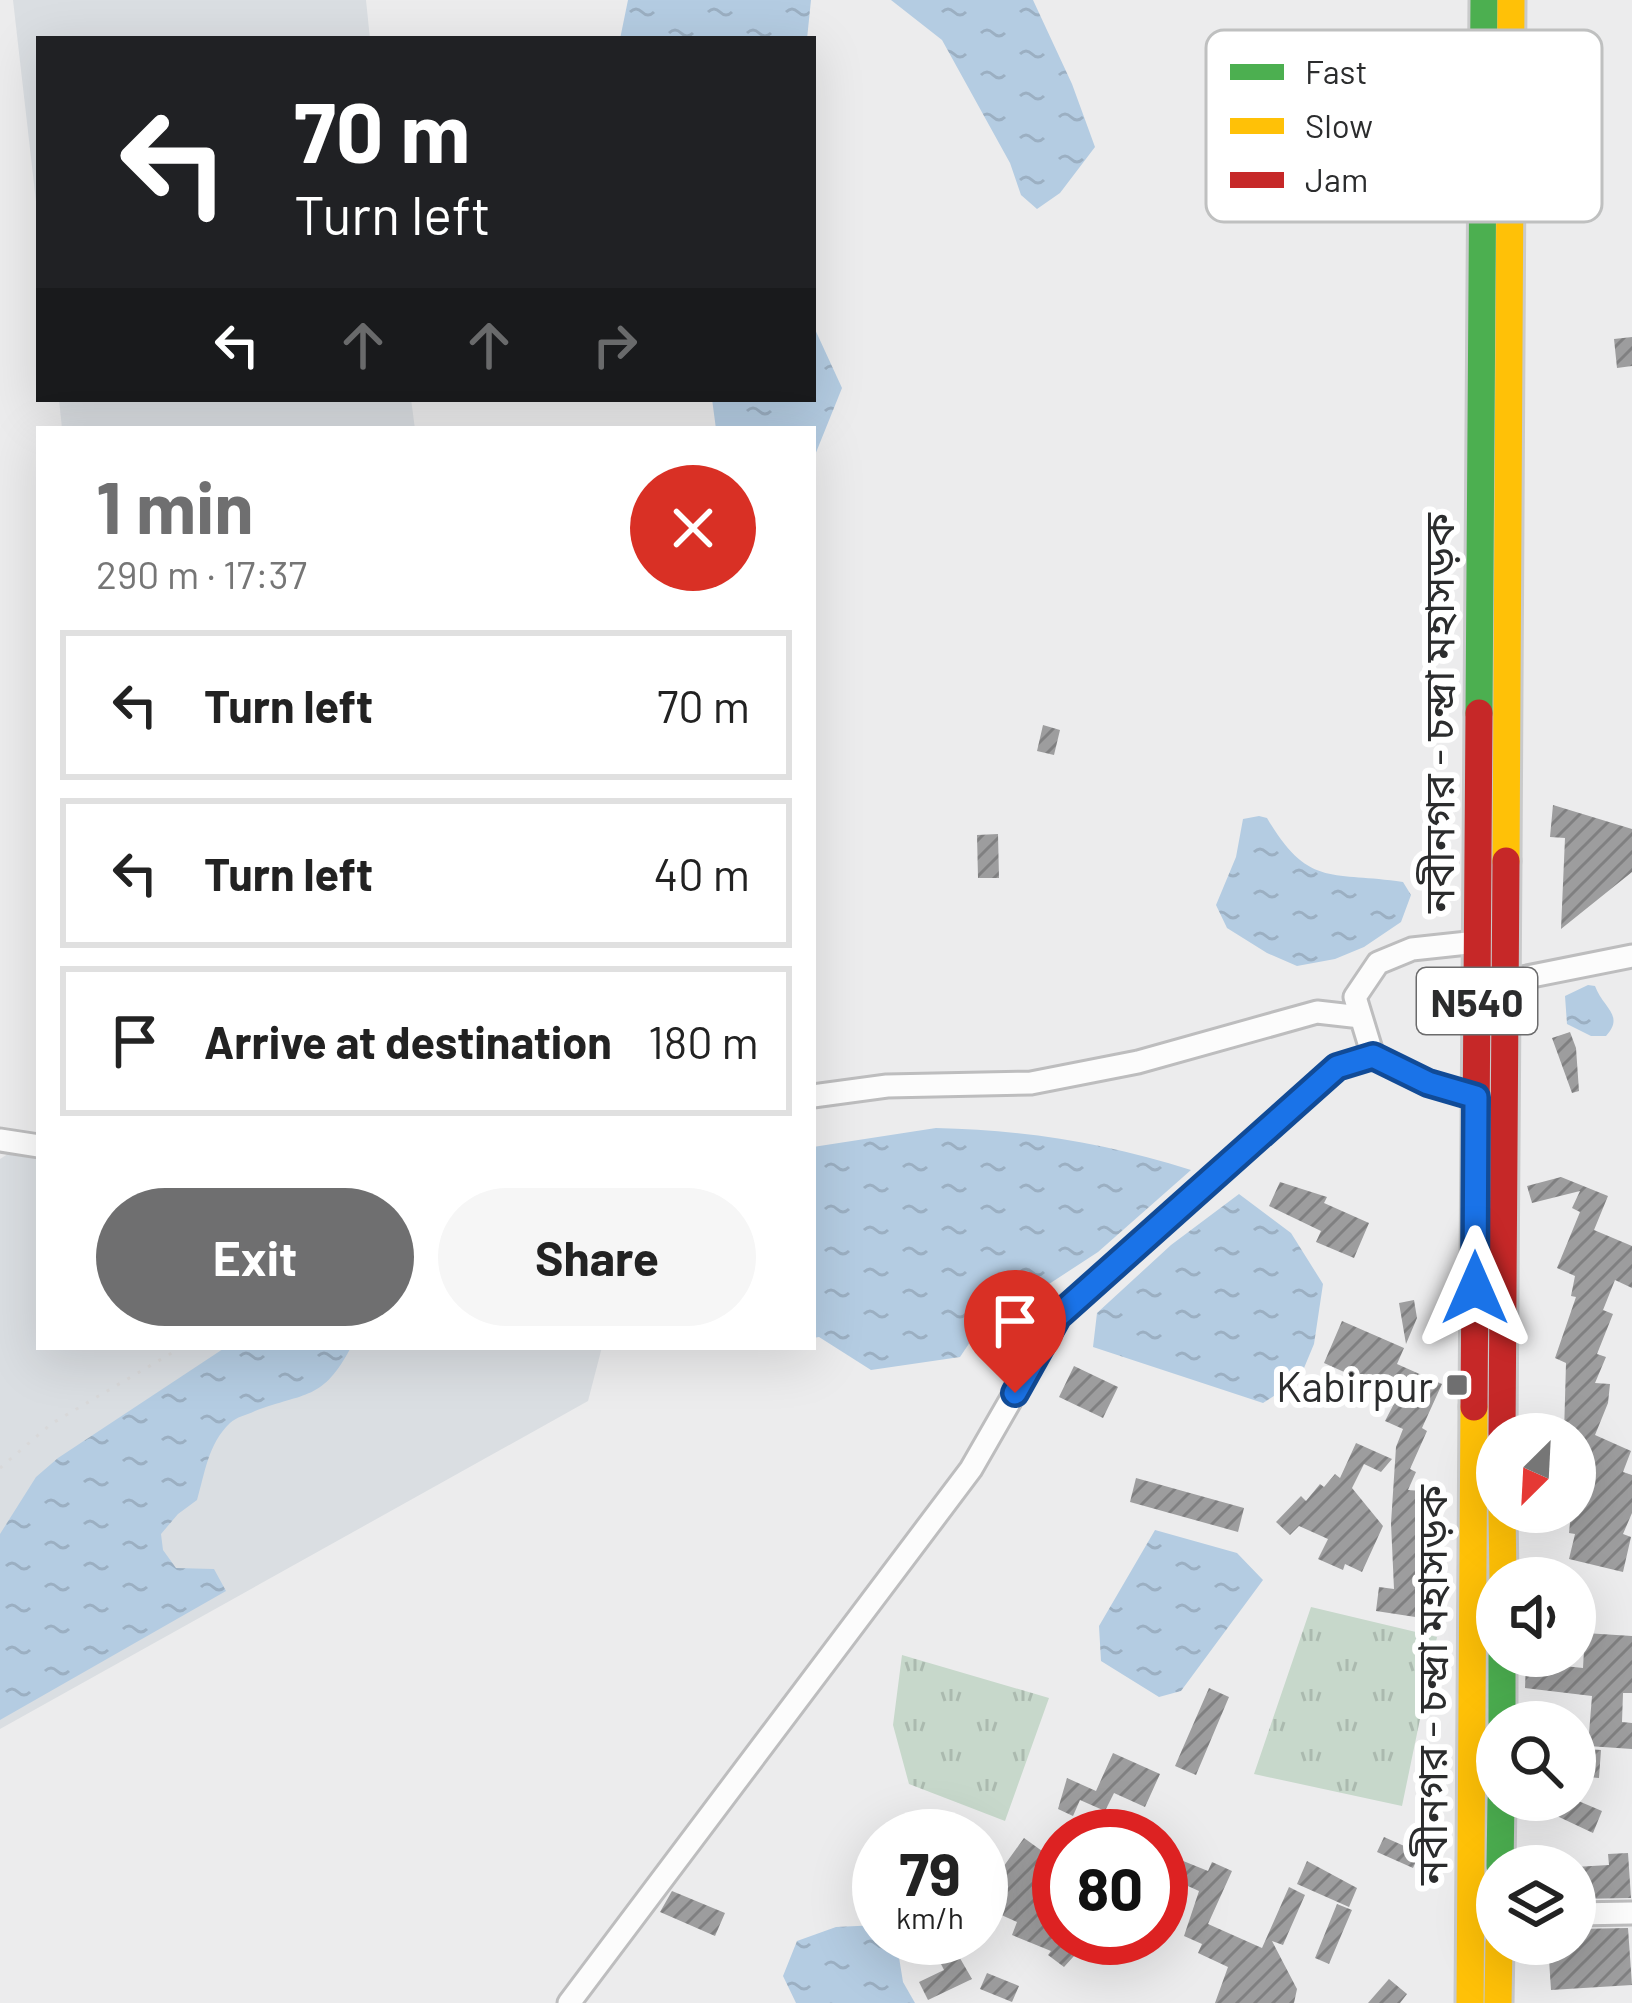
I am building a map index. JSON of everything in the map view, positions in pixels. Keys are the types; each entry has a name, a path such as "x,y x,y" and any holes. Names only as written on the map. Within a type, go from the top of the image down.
{"highway":[{"name":"নবীনগর - চন্দ্রা মহাসড়ক","path":"1484,0 1484,30"},
{"name":"নবীনগর - চন্দ্রা মহাসড়ক","path":"1511,0 1511,30"},
{"name":"নবীনগর - চন্দ্রা মহাসড়ক","path":"1469,2003 1482,222"},
{"name":"নবীনগর - চন্দ্রা মহাসড়ক","path":"1502,1413 1510,222"},
{"path":"1498,2003 1499,1965"}],"street":[{"path":"1373,1056 1355,997 1378,963 1412,950 1477,942"},
{"path":"1507,981 1632,956"},
{"path":"816,1096 886,1086 1031,1083 1138,1062 1318,1012 1361,1017"},
{"path":"569,2003 971,1469 1058,1316 1337,1067 1373,1056 1428,1083 1476,1097"},
{"path":"0,1140 36,1146"},
{"path":"1596,1914 1632,1913"}],"path":[{"path":"0,1468 51,1424 177,1350"}],"shaded area":[{"path":"13,0 366,0 370,36 36,36 36,202"},
{"path":"59,402 411,402 415,426 62,426"},
{"path":"36,1136 36,1350 601,1350 588,1401 0,1729 0,1159"}],"green space":[{"path":"1311,1607 1437,1637 1402,1806 1254,1774"},
{"path":"902,1655 1049,1698 1008,1813 974,1809 909,1784 893,1725"}],"water":[{"path":"628,0 811,0 807,36 621,36"},
{"path":"891,0 1033,0 1095,147 1060,193 1037,209 1021,195 1010,163 942,40"},
{"path":"816,332 842,388 816,453 816,426 716,426 712,402 816,402"},
{"path":"1267,818 1282,841 1310,867 1340,876 1403,882 1411,895 1401,922 1364,947 1335,959 1297,966 1227,928 1216,905 1236,857 1243,819"},
{"path":"1595,986 1613,1017 1606,1036 1591,1036 1567,1024 1565,996"},
{"path":"936,1128 1001,1132 1128,1152 1191,1170 1098,1252 1049,1284 1001,1296 960,1357 871,1370 816,1338 816,1147"},
{"path":"1239,1194 1291,1233 1323,1284 1314,1344 1299,1380 1263,1403 1093,1347 1097,1313 1171,1245"},
{"path":"221,1350 349,1350 322,1386 230,1423 212,1449 197,1500 161,1534 163,1550 176,1568 214,1569 226,1591 0,1720 0,1534 36,1477"},
{"path":"1155,1530 1237,1553 1263,1580 1181,1691 1159,1697 1101,1661 1099,1626"},
{"path":"852,1926 852,1965 900,1965 915,2003 796,2003 783,1976 797,1941"}],"building":[{"path":"1632,337 1632,366 1617,368 1614,339"},
{"path":"1043,725 1060,730 1054,755 1037,751"},
{"path":"1553,805 1632,829 1632,872 1561,929 1565,838 1550,837"},
{"path":"998,834 999,878 978,878 977,835"},
{"path":"1570,1032 1579,1091 1572,1093 1552,1038"},
{"path":"1561,1177 1608,1196 1594,1230 1632,1246 1632,1288 1615,1280 1603,1310 1613,1314 1597,1354 1606,1357 1595,1383 1610,1384 1596,1433 1596,1413 1565,1413 1566,1363 1555,1358 1576,1297 1571,1296 1575,1276 1557,1268 1580,1212 1572,1208 1580,1191 1532,1203 1527,1186"},
{"path":"1280,1182 1327,1197 1324,1203 1369,1223 1354,1258 1316,1242 1321,1231 1269,1206"},
{"path":"1414,1300 1417,1318 1406,1344 1399,1303"},
{"path":"1342,1321 1404,1348 1397,1364 1442,1384 1422,1428 1427,1431 1410,1469 1416,1472 1408,1490 1436,1492 1434,1532 1420,1531 1422,1618 1376,1611 1379,1587 1394,1589 1391,1523 1396,1447 1403,1429 1385,1421 1398,1396 1324,1363"},
{"path":"1074,1366 1118,1387 1103,1418 1059,1397"},
{"path":"1596,1435 1631,1451 1623,1472 1632,1475 1632,1513 1623,1534 1631,1537 1623,1572 1596,1566 1596,1557 1569,1557 1575,1534 1569,1533 1596,1533"},
{"path":"1356,1443 1392,1459 1381,1472 1364,1464 1352,1488 1383,1526 1362,1572 1318,1559 1328,1539 1299,1526 1290,1535 1276,1522 1301,1496 1306,1501 1320,1484 1324,1487 1335,1474 1340,1478"},
{"path":"1136,1478 1244,1508 1238,1532 1130,1502"},
{"path":"1596,1634 1632,1636 1632,1693 1623,1693 1622,1722 1632,1723 1632,1749 1596,1747 1592,1696 1525,1688 1525,1677 1596,1677"},
{"path":"1209,1688 1229,1697 1196,1775 1175,1766"},
{"path":"1596,1750 1601,1750 1596,1778"},
{"path":"1113,1753 1160,1774 1145,1807 1114,1793 1106,1809 1080,1800 1076,1809 1058,1809 1067,1778 1096,1791"},
{"path":"1596,1808 1602,1811 1593,1833 1568,1821 1596,1821"},
{"path":"1384,1837 1420,1853 1413,1868 1377,1852"},
{"path":"1024,1838 1032,1844 1032,1943 1012,1935 1017,1922 1008,1918 1008,1860"},
{"path":"1628,1853 1631,1898 1596,1899 1596,1866 1609,1865 1608,1854"},
{"path":"1307,1861 1357,1888 1349,1907 1297,1884"},
{"path":"1212,1862 1232,1871 1208,1924 1262,1948 1289,1887 1305,1895 1283,1945 1272,1941 1297,1989 1294,2003 1215,2003 1228,1967 1198,1953 1202,1944 1188,1938 1199,1891 1188,1886 1188,1863 1208,1871"},
{"path":"672,1891 725,1913 715,1936 660,1912"},
{"path":"1337,1904 1352,1910 1329,1964 1315,1958"},
{"path":"1628,1928 1632,1985 1551,1990 1549,1965 1596,1965 1596,1929"},
{"path":"942,1965 964,1965 972,1979 928,2000 919,1982 944,1970"},
{"path":"987,1973 1019,1986 1012,2002 980,1989"},
{"path":"1389,1979 1407,1994 1400,2003 1368,2003"}],"traffic: fast":[{"path":"1484,0 1484,30"},
{"path":"1479,713 1482,222"},
{"path":"1502,1677 1502,1701"},
{"path":"1500,1845 1501,1821"}],"traffic: slow":[{"path":"1511,0 1511,30"},
{"path":"1506,861 1510,222"},
{"path":"1470,2003 1474,1407"},
{"path":"1502,1533 1503,1557"},
{"path":"1498,2003 1499,1965"}],"traffic: jam":[{"path":"1474,1407 1479,713"},
{"path":"1502,1413 1506,861"}],"place":[{"name":"Kabirpur","path":"1457,1385"}],"route":[{"path":"1015,1393 1058,1316 1117,1260 1337,1067 1373,1056 1428,1083 1476,1097 1475,1288"}]}
